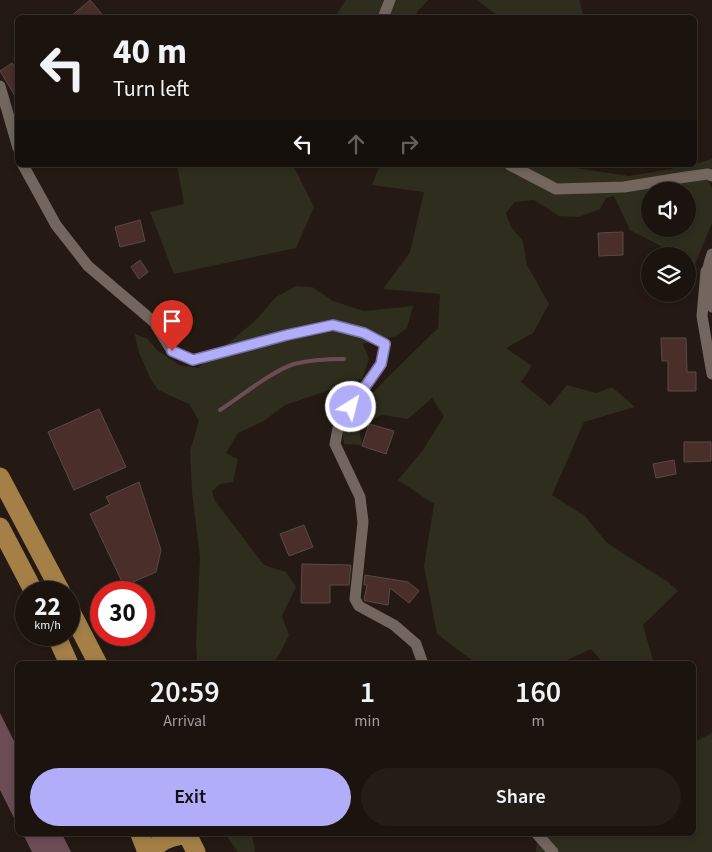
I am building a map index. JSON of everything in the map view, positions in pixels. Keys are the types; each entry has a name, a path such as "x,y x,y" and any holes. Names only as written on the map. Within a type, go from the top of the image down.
{"highway":[{"path":"0,477 55,581"},
{"path":"0,527 28,581"},
{"path":"80,629 96,661"},
{"path":"61,646 68,661"},
{"path":"141,836 149,852 160,842 175,836"}],"street":[{"path":"384,15 390,0"},
{"path":"0,86 15,138"},
{"path":"24,167 56,225 88,266 154,322 172,351 193,360 333,325 364,333 385,344 381,364 339,422 335,444 360,497 363,522 355,599 359,606 394,625 416,644 422,661"},
{"path":"514,167 556,189 624,187 708,174 712,176"},
{"path":"712,254 706,271 702,316 712,374"},
{"path":"706,271 707,294 712,308"},
{"path":"539,836 553,852"}],"shaded area":[{"path":"346,0 428,0 416,15 337,14"},
{"path":"477,0 579,0 583,15 496,15"},
{"path":"712,159 712,176 707,177 712,189 712,223 696,262 696,247 663,247 643,237 696,237 696,182 641,182 641,236 630,230 614,196 606,198 600,209 579,217 559,216 534,200 515,202 506,213 511,227 523,241 527,265 549,304 533,333 506,348 532,366 521,382 550,406 567,385 596,393 612,387 635,407 584,422 552,495 585,516 607,543 668,582 678,591 643,625 653,661 601,661 591,649 565,661 473,661 437,634 424,566 434,504 398,480 423,450 444,416 432,398 408,419 382,415 358,424 362,445 344,444 342,426 438,328 440,294 383,289 410,252 424,192 372,185 379,167 570,167 629,176 683,167 697,167 697,163"},
{"path":"177,167 294,167 314,207 296,248 174,274 150,212 184,204"},
{"path":"296,286 312,287 333,301 364,311 413,306 407,328 396,336 363,344 369,359 362,379 285,405 264,421 238,433 226,453 238,459 233,482 220,484 212,491 215,501 264,565 286,572 296,587 282,616 289,635 274,661 197,661 200,557 192,493 190,451 199,421 189,404 158,390 150,378 138,350 135,334 148,339 157,350 179,365 198,368 255,321 276,297"},
{"path":"0,713 15,743 15,820 0,790"},
{"path":"712,733 712,852 536,852 538,836 696,836 696,741"},
{"path":"24,836 63,836 71,852 32,852"},
{"path":"226,836 252,836 255,852 238,852"}],"building":[{"path":"90,0 102,15 72,15"},
{"path":"12,63 15,68 15,96 0,71"},
{"path":"140,220 145,241 120,247 115,227"},
{"path":"623,232 623,255 599,256 598,233"},
{"path":"140,260 148,272 139,279 131,267"},
{"path":"661,338 686,338 687,372 696,372 696,391 668,391 668,361 662,361"},
{"path":"99,409 126,467 74,490 48,432"},
{"path":"369,424 394,431 386,454 362,446"},
{"path":"684,442 711,442 711,461 684,462"},
{"path":"674,460 676,474 656,478 653,464"},
{"path":"139,482 161,550 156,572 135,581 122,581 90,514 110,504 106,497"},
{"path":"304,525 313,547 289,556 280,534"},
{"path":"302,564 351,565 349,585 330,585 330,603 301,603"},
{"path":"365,575 408,582 419,591 409,603 390,588 388,605 366,601 364,600 367,585 364,585"}],"waterway":[{"path":"220,410 285,367 306,362 344,359"}],"route":[{"path":"172,351 193,360 333,325 364,333 385,344 381,364 351,407"}]}
